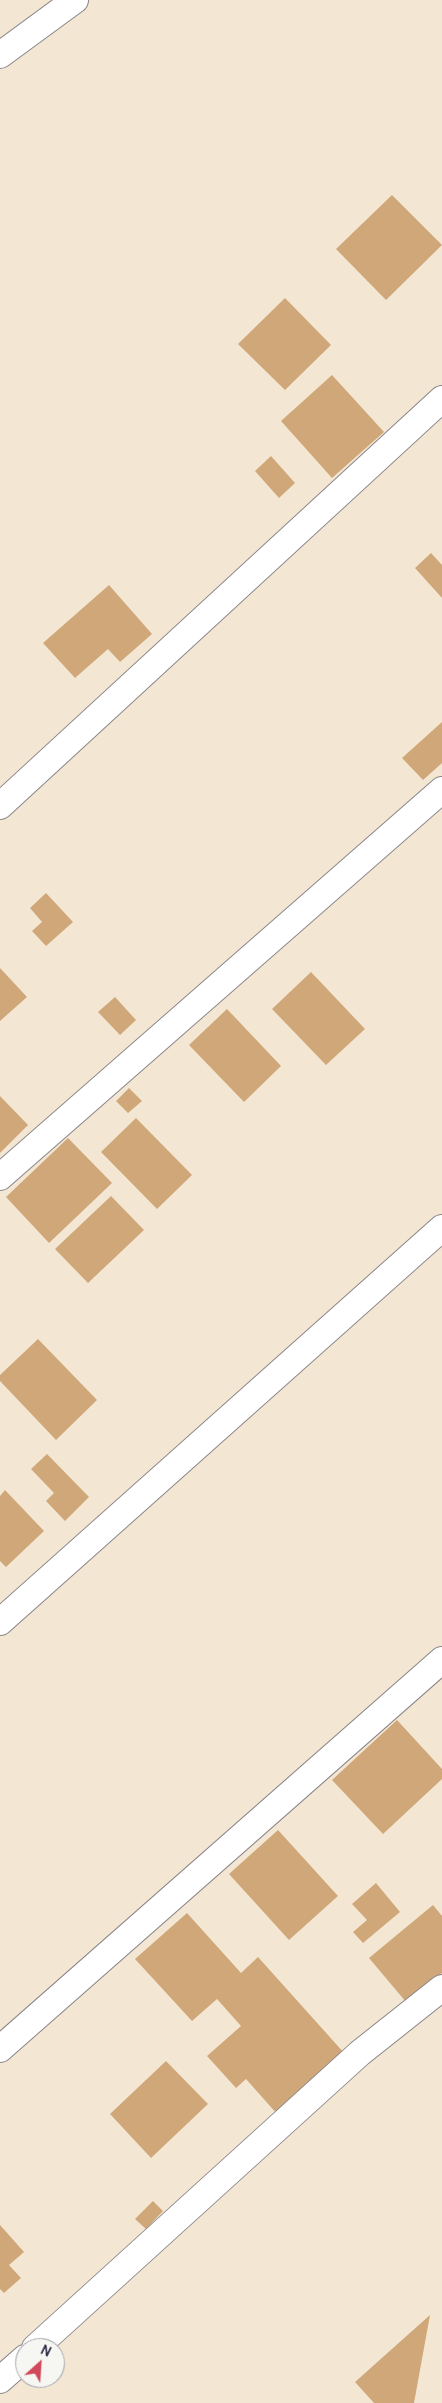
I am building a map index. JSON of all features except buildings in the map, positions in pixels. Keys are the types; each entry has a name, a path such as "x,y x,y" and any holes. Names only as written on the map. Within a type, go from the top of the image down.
{"street":[{"path":"0,55 76,0"},
{"path":"0,806 442,399"},
{"path":"0,1177 442,790"},
{"path":"0,1622 442,1228"},
{"path":"0,2049 442,1660"},
{"path":"47,2338 360,2053 442,1988"},
{"path":"0,2380 15,2367"}]}
